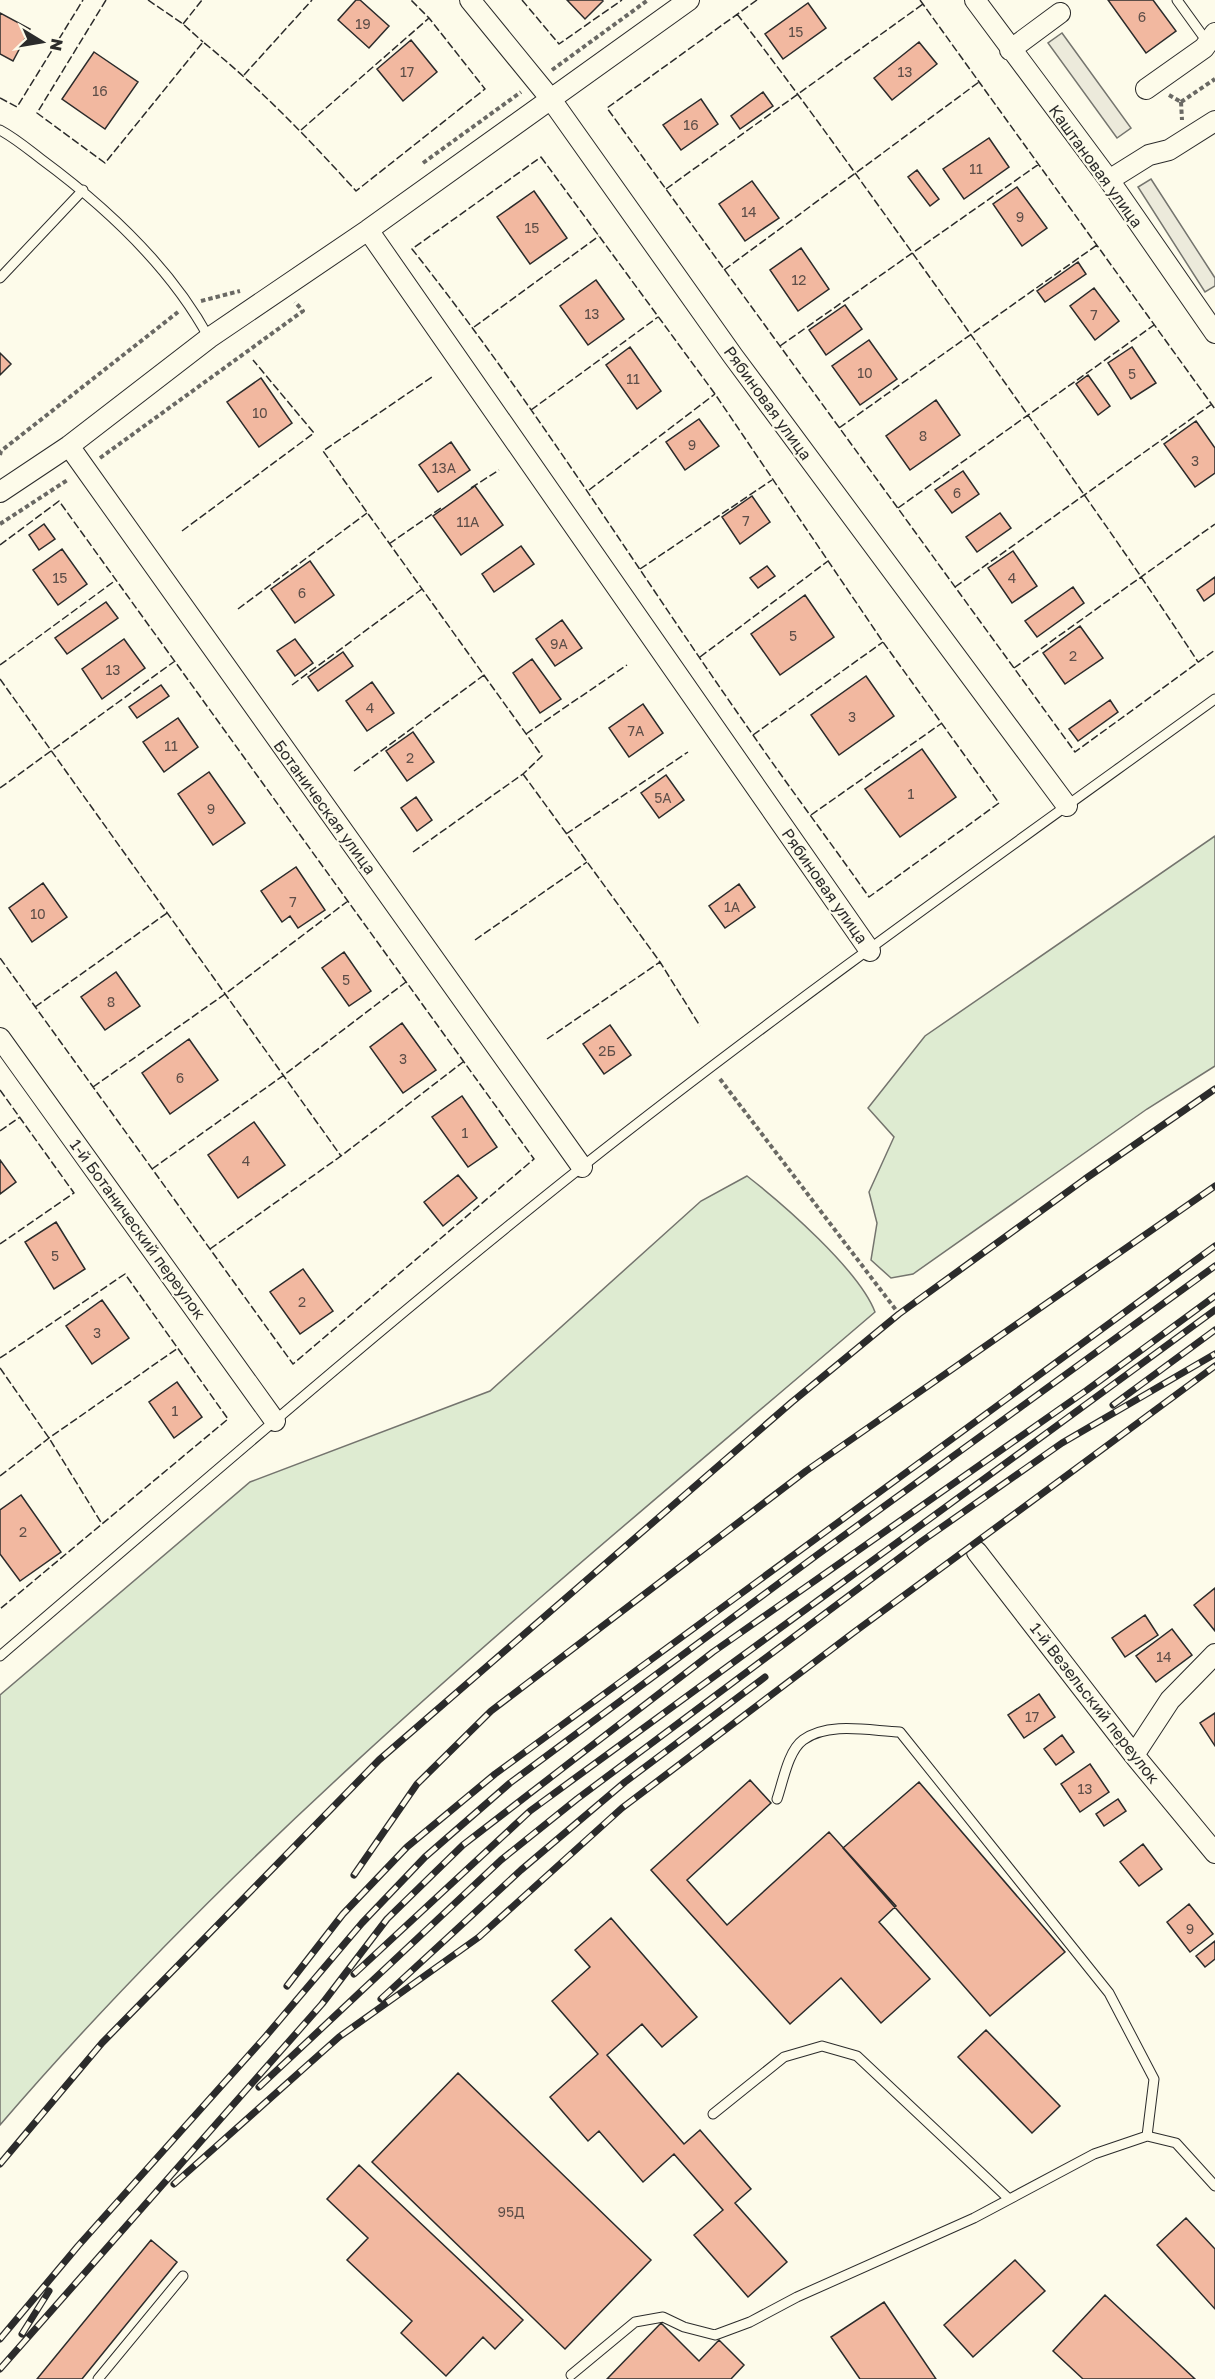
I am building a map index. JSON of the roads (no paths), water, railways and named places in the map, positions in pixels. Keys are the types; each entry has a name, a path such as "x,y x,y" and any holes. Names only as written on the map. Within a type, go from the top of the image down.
{"street":[{"name":"Рябиновая улица","path":"470,0 537,80 733,356 1067,806"},
{"path":"0,492 69,446 209,338 368,230 689,0"},
{"name":"Каштановая улица","path":"975,0 1109,180 1215,333"},
{"path":"1010,50 1060,13"},
{"path":"1146,89 1204,48 1211,38"},
{"path":"1109,180 1149,155 1169,150 1215,121"},
{"name":"Рябиновая улица","path":"368,230 870,951"},
{"name":"Ботаническая улица","path":"69,446 582,1167"},
{"name":"1-й Ботанический переулок","path":"0,1038 275,1421"},
{"name":"1-й Везельский переулок","path":"977,1551 1134,1755 1215,1853"},
{"path":"1134,1755 1170,1700 1215,1654"}],"lane":[{"path":"1177,0 1211,38"},
{"path":"0,130 83,190 145,252 190,303 209,338"},
{"path":"0,278 83,190"},
{"path":"0,1656 275,1421 582,1167 711,1068 1215,699"},
{"path":"777,1799 791,1757 802,1740 832,1729 900,1732 1109,1993 1154,2079 1147,2136"},
{"path":"713,2114 784,2057 822,2046 857,2056 1009,2199"},
{"path":"571,2375 635,2322 663,2317 684,2327 715,2335 750,2322 797,2297 974,2218 1094,2154 1147,2136 1176,2143 1215,2186"},
{"path":"98,2379 183,2276"}],"railway":[{"path":"0,2164 102,2043 379,1760 792,1402 899,1314 1085,1179 1215,1089"},
{"path":"354,1875 417,1784 491,1711 806,1471 1215,1186"},
{"path":"287,1986 343,1914 407,1847 495,1774 1215,1246"},
{"path":"0,2339 78,2246 266,2036 362,1923 425,1857 510,1783 817,1555 1215,1266"},
{"path":"0,2369 322,2004 387,1919 463,1845 713,1652 1087,1390 1215,1296"},
{"path":"354,1974 530,1811 1215,1310"},
{"path":"1113,1405 1215,1330"},
{"path":"259,2087 501,1860 577,1799 922,1541 1062,1443 1215,1354"},
{"path":"174,2184 339,2037 479,1937 622,1808 853,1633 1215,1366"},
{"path":"381,1999 521,1870 625,1782 765,1677"},
{"path":"22,2334 49,2291"}]}
